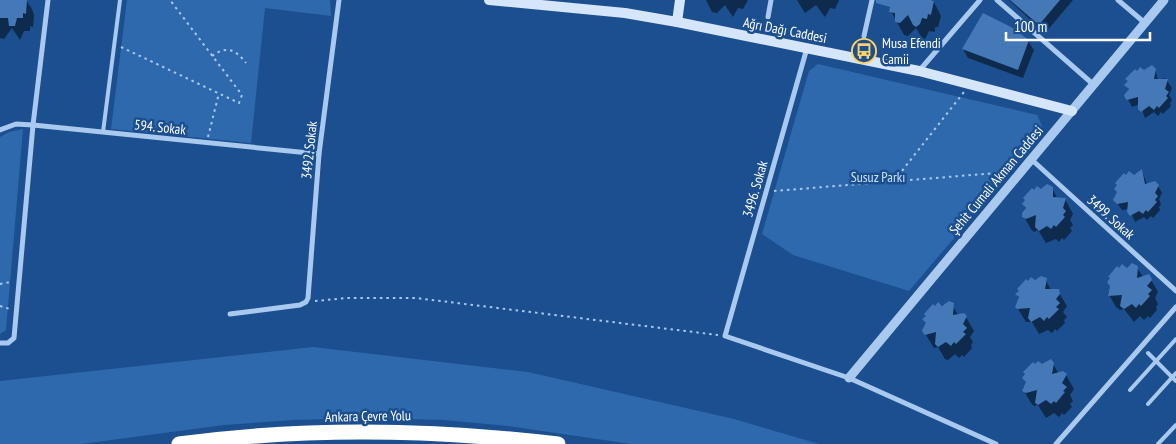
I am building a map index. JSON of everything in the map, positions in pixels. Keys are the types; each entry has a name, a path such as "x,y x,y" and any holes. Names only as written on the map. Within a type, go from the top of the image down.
{"highway":[{"name":"Ankara Çevre Yolu","path":"179,444 277,435 395,431 446,432 558,444"}],"main road":[{"name":"Ağrı Dağı Caddesi","path":"489,0 625,13 677,22 918,72 1072,111"},
{"path":"677,22 680,0"}],"street":[{"path":"0,343 8,342 14,338 33,125 48,0"},
{"name":"3492. Sokak","path":"306,302 319,154 339,0"},
{"path":"768,17 771,0"},
{"path":"864,36 872,0"},
{"path":"918,72 980,0"},
{"path":"997,0 1094,84"},
{"path":"1118,0 1145,23"},
{"name":"Şehit Cumali Akman Caddesi","path":"849,378 1164,0"},
{"name":"3496. Sokak","path":"725,336 807,48"},
{"name":"594. Sokak","path":"0,130 16,124 33,125 319,154"},
{"name":"3499. Sokak","path":"1031,159 1176,292"},
{"path":"230,314 300,305 306,302"},
{"path":"1056,444 1176,307"},
{"path":"725,336 849,378 996,444"}],"lane":[{"path":"103,132 120,0"},
{"path":"1130,390 1176,339"},
{"path":"1148,353 1174,379"},
{"path":"1148,404 1174,379 1176,373"},
{"path":"1158,444 1176,425"}],"path":[{"path":"114,44 239,103 242,95 170,0"},
{"path":"212,56 220,50 230,49 238,53 246,64"},
{"path":"893,181 970,85"},
{"path":"206,143 219,93"},
{"path":"766,191 1021,172"},
{"path":"0,284 19,280"},
{"path":"306,302 347,298 416,298 725,336"},
{"path":"0,306 16,311"}],"green space":[{"path":"127,0 330,0 331,16 265,8 251,143 111,129"},
{"name":"Susuz Parkı","path":"818,64 1037,115 1043,128 1017,164 909,291 793,255 762,234 809,71"},
{"path":"23,129 6,330 0,334 0,137 9,132"},
{"path":"313,347 528,372 734,419 819,444 631,444 508,426 444,420 370,418 293,420 224,425 81,444 0,444 0,381"}],"building":[{"path":"0,0 27,0 26,14 23,13 23,18 17,18 15,26 9,26 8,18 0,18"},
{"path":"876,0 934,1 931,15 928,14 927,19 922,18 920,24 916,27 908,15 900,23 895,22 895,13 889,12 890,7 876,3"},
{"path":"1010,0 1060,0 1039,25"},
{"path":"983,13 1011,27 1029,40 1018,70 962,49"},
{"path":"1152,65 1156,69 1154,79 1168,79 1165,89 1169,92 1166,96 1168,98 1159,108 1157,106 1154,110 1149,106 1141,112 1138,109 1138,97 1127,100 1125,98 1124,95 1129,89 1124,85 1128,81 1125,79 1135,69 1137,71 1140,67 1144,70"},
{"path":"1142,169 1145,184 1155,181 1159,185 1155,193 1158,196 1155,200 1157,202 1148,212 1146,210 1143,214 1139,211 1130,216 1127,212 1128,202 1117,204 1113,200 1117,192 1114,189 1117,185 1115,183 1124,173 1126,175 1129,171 1134,175"},
{"path":"1047,184 1053,187 1053,197 1066,198 1063,208 1066,211 1063,215 1065,217 1056,227 1054,225 1051,229 1047,226 1039,231 1035,227 1036,215 1026,219 1022,217 1022,213 1026,208 1022,204 1025,200 1023,198 1032,188 1034,190 1037,186 1041,189"},
{"path":"1132,263 1138,266 1137,278 1149,274 1152,280 1147,286 1152,290 1148,294 1150,296 1141,306 1139,304 1136,308 1132,304 1124,309 1120,306 1122,295 1108,296 1110,286 1107,282 1110,278 1108,277 1117,266 1119,268 1122,264 1127,268"},
{"path":"1041,276 1047,278 1045,289 1059,289 1060,294 1056,299 1060,303 1056,307 1059,309 1049,319 1047,317 1044,321 1040,317 1031,322 1028,318 1030,308 1017,309 1015,307 1019,297 1015,294 1026,279 1028,281 1031,277 1035,280"},
{"path":"949,301 954,303 953,315 964,313 967,316 963,324 967,328 963,332 966,334 956,344 954,342 951,346 946,342 938,347 935,344 936,332 925,335 923,333 922,330 926,323 922,319 933,304 935,306 938,302 942,306"},
{"path":"1051,359 1054,363 1052,374 1063,371 1067,374 1062,383 1067,387 1056,403 1054,401 1051,404 1046,400 1038,405 1035,403 1037,390 1026,393 1022,391 1026,382 1022,378 1025,374 1023,372 1033,362 1035,364 1038,361 1042,364"}],"place":[{"name":"Musa Efendi Camii","path":"864,51"}]}
